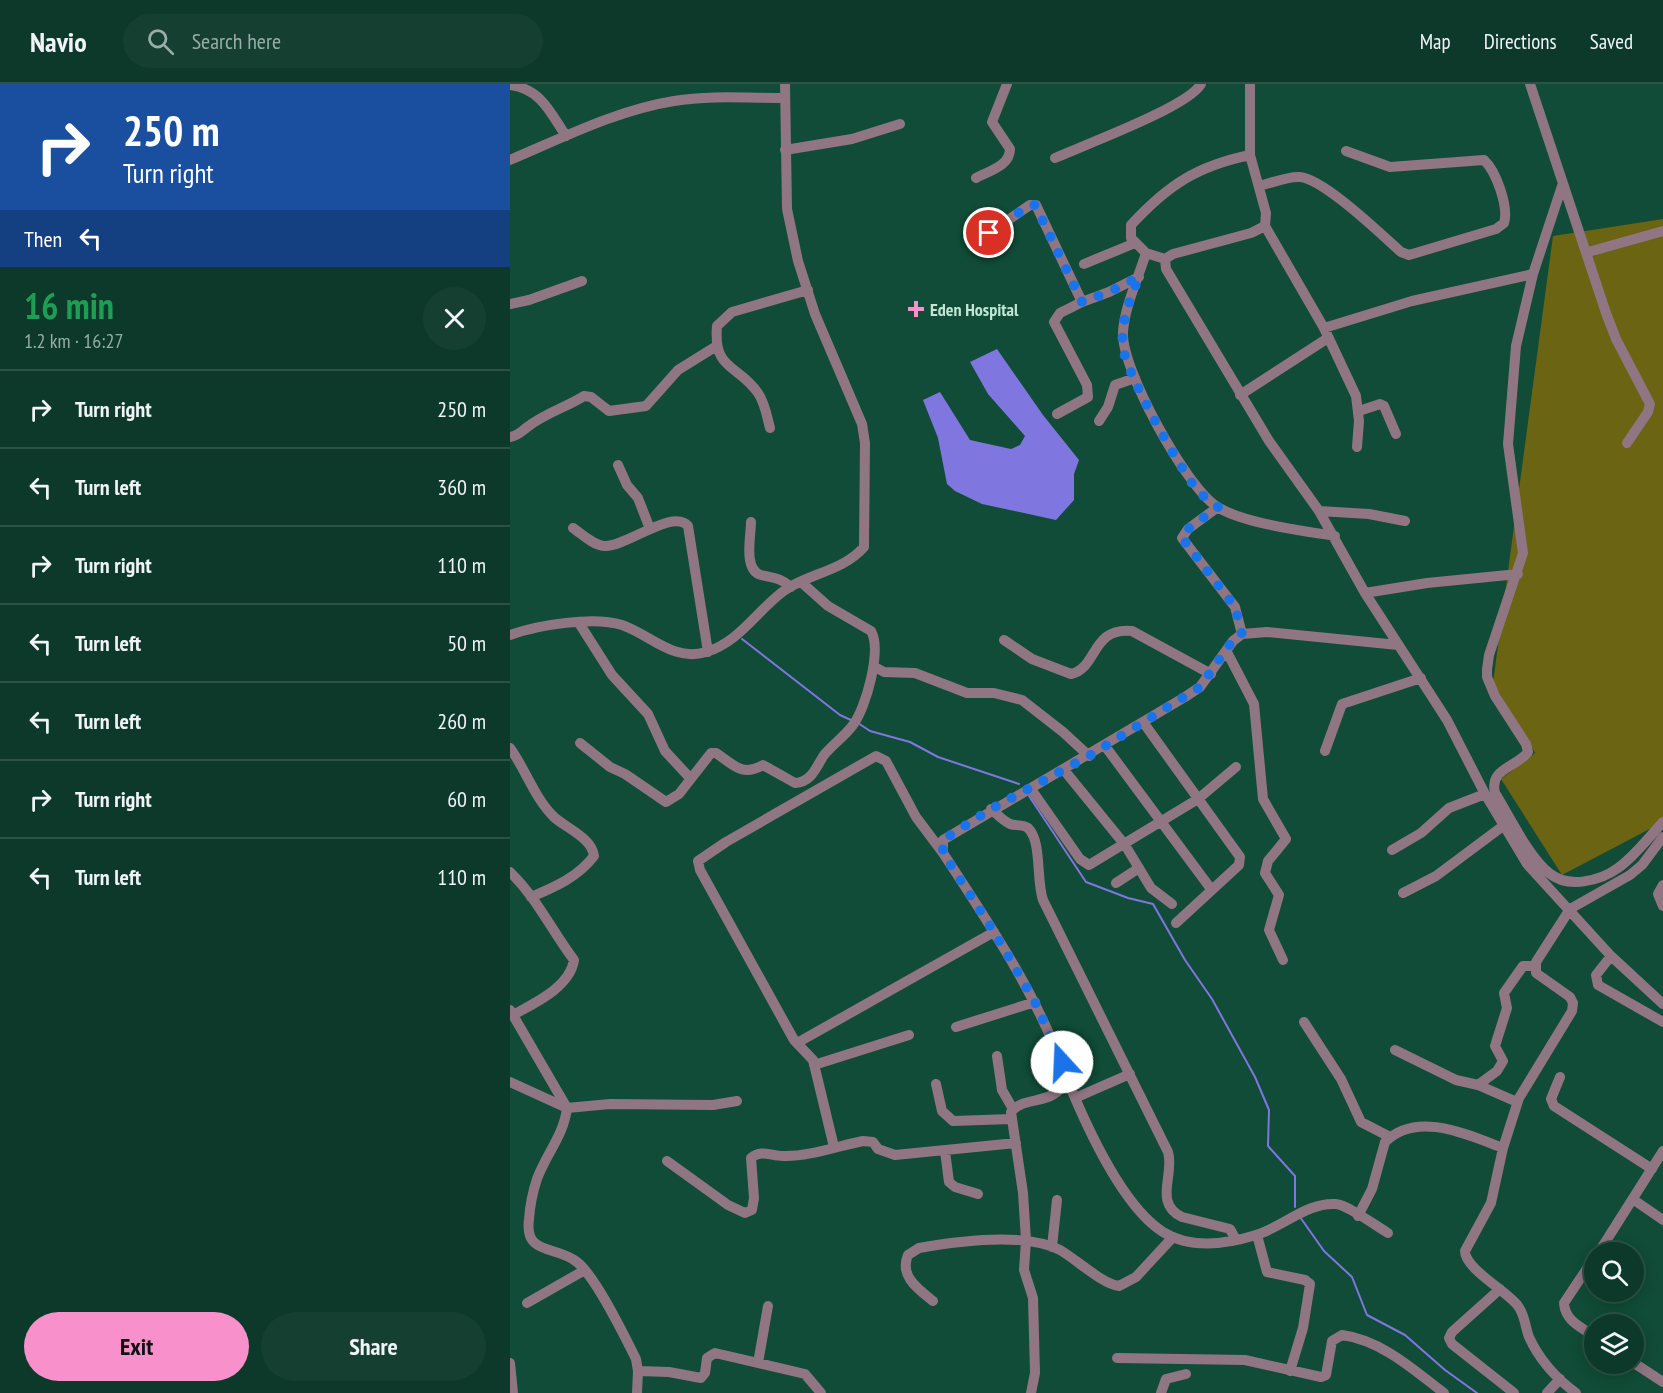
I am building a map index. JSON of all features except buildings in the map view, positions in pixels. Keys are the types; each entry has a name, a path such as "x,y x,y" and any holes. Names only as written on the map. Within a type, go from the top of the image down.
{"street":[{"path":"510,635 525,630 579,623 609,622 622,625 658,645 686,654 708,652 734,637 796,584 853,558 864,547 865,443 862,424 826,343 798,261 787,209 783,98 785,84"},
{"path":"976,178 1004,164 1011,152 992,122 1007,84"},
{"path":"1055,158 1172,105 1191,95 1201,84"},
{"path":"1250,84 1250,155 1266,213 1264,226 1326,333 1356,396 1359,411 1357,447"},
{"path":"1530,84 1554,152 1562,186 1588,252 1616,339 1650,404 1648,412 1627,444"},
{"path":"510,85 527,88 537,94 566,136"},
{"path":"510,160 566,136 651,106 674,101 783,98"},
{"path":"784,150 852,139 900,124"},
{"path":"1259,186 1292,178 1301,177 1311,180 1357,213 1401,252 1409,255 1496,229 1504,223 1506,211 1494,174 1484,160 1390,167 1346,151"},
{"path":"1250,155 1202,168 1166,190 1131,225 1131,238 1146,253 1165,259 1173,254 1251,233 1264,226"},
{"path":"1562,186 1533,274 1516,346 1508,444 1522,553 1518,574 1489,655 1487,677 1495,696 1526,744 1528,752 1496,777 1493,784 1495,793 1540,863 1550,874 1560,879 1592,881 1606,876 1620,867 1663,822"},
{"path":"989,233 1030,205 1035,205 1082,302"},
{"path":"1588,252 1663,231"},
{"path":"1084,264 1135,243"},
{"path":"1146,253 1127,307 1123,347 1135,378 1190,480 1199,492 1218,507 1274,526 1335,536"},
{"path":"1165,259 1166,269 1174,285 1240,394 1269,441 1335,536 1365,593 1448,720 1485,794 1527,864 1611,956 1663,1004"},
{"path":"1240,394 1326,333 1412,301 1533,274"},
{"path":"1057,414 1088,397 1087,385 1054,322 1060,313 1139,277"},
{"path":"510,304 529,300 582,281"},
{"path":"771,428 758,393 730,368 715,347 717,326 726,315 808,290"},
{"path":"510,437 519,434 546,414 572,404 584,396 591,397 609,411 646,406 678,370 715,347"},
{"path":"1099,421 1108,407 1115,385 1135,378"},
{"path":"1359,411 1384,406 1396,434"},
{"path":"618,465 625,481 638,498 650,529"},
{"path":"1218,507 1188,529 1182,538 1235,607 1242,634"},
{"path":"1319,511 1369,514 1405,521"},
{"path":"573,528 598,545 606,546 679,520 688,526 708,652"},
{"path":"580,743 610,767 625,774 666,802 674,798 707,755 716,753 743,771 752,771 766,766 791,781 800,783 809,779 825,754 855,722 875,667 875,644 871,631 796,584 781,578 759,574 753,570 750,562 751,522"},
{"path":"1365,593 1427,583 1518,574"},
{"path":"579,623 612,675 648,714 665,751 690,778"},
{"path":"1004,640 1032,658 1071,674 1083,667 1104,638 1121,630 1132,631 1211,674"},
{"path":"943,853 943,840 991,809 1089,756 1200,687 1227,652 1233,640 1242,634 1267,632 1398,645"},
{"path":"1227,652 1254,704 1263,799 1286,839 1268,861 1265,873 1279,895 1269,930 1283,960"},
{"path":"875,667 884,672 915,673 967,693 994,693 1022,700 1089,756"},
{"path":"1325,751 1342,704 1421,678"},
{"path":"1143,722 1237,851 1240,861 1235,869 1176,923"},
{"path":"1105,746 1211,889"},
{"path":"510,748 552,816 588,843 594,856 582,869 557,886 531,897"},
{"path":"834,1147 814,1065 808,1053 796,1043 699,870 700,858 876,756 886,761 916,817 943,853 994,932 1035,1002 1056,1045 1075,1098 1123,1189 1153,1224 1173,1237 1207,1244 1257,1235 1307,1210 1334,1204 1343,1206 1388,1233"},
{"path":"1031,789 1086,864 1096,863 1198,799 1236,767"},
{"path":"1064,770 1125,845 1151,888 1172,904"},
{"path":"1392,850 1421,833 1449,808 1485,794"},
{"path":"991,809 1008,823 1025,826 1029,830 1039,856 1037,876 1043,900 1170,1159 1165,1185 1166,1196 1172,1210 1182,1217 1226,1227 1233,1232 1236,1240"},
{"path":"1403,893 1436,876 1503,826"},
{"path":"1535,966 1570,909 1630,875 1642,865 1663,837"},
{"path":"1116,883 1139,868"},
{"path":"510,872 550,921 555,936 574,962 551,992 512,1013 567,1108 561,1133 537,1178 528,1228 529,1236 536,1245 574,1260 585,1270 631,1350 638,1371 637,1393"},
{"path":"1663,885 1658,894 1663,906"},
{"path":"796,1043 994,932"},
{"path":"1611,956 1596,975 1598,985 1663,1022"},
{"path":"1478,1085 1497,1071 1503,1061 1495,1046 1507,1008 1504,993 1506,988 1523,966 1535,966"},
{"path":"1535,966 1539,977 1569,997 1573,1003 1572,1011 1518,1102 1503,1148 1491,1203 1465,1255 1477,1271 1518,1306 1533,1345 1560,1379 1576,1393"},
{"path":"956,1027 1035,1002"},
{"path":"1304,1022 1341,1079 1361,1122 1390,1137"},
{"path":"814,1065 909,1035"},
{"path":"1395,1050 1456,1080 1478,1085 1518,1102"},
{"path":"997,1056 1002,1090 1012,1114 1026,1239 1024,1270 1033,1298 1036,1341 1035,1383 1031,1393"},
{"path":"1075,1098 1130,1074"},
{"path":"1560,1077 1551,1099 1554,1106 1652,1169"},
{"path":"936,1084 942,1111 953,1121 1012,1114 1057,1094 1067,1079"},
{"path":"510,1082 567,1108 610,1104 713,1105 737,1101"},
{"path":"1358,1216 1372,1189 1385,1142 1390,1137 1406,1130 1435,1126 1503,1148"},
{"path":"667,1161 728,1205 745,1214 750,1213 753,1205 754,1190 750,1163 754,1155 788,1156 870,1141 889,1155 1016,1143"},
{"path":"945,1151 949,1182 955,1187 978,1194"},
{"path":"1606,1242 1663,1151"},
{"path":"1052,1247 1057,1200"},
{"path":"1634,1200 1663,1220"},
{"path":"1257,1235 1267,1272 1305,1280 1310,1284 1292,1365"},
{"path":"933,1301 907,1275 906,1261 914,1250 931,1246 1026,1239 1052,1247 1107,1282 1119,1286 1136,1277 1173,1237"},
{"path":"527,1303 585,1270"},
{"path":"1584,1273 1564,1303 1569,1319 1584,1329"},
{"path":"1500,1289 1452,1332 1449,1338 1452,1344 1514,1393"},
{"path":"758,1363 768,1306"},
{"path":"1118,1358 1245,1360 1292,1365 1323,1377 1332,1341 1336,1337 1349,1336 1372,1344 1401,1361 1444,1393"},
{"path":"638,1371 669,1372 701,1378 705,1373 707,1358 715,1353 805,1374 821,1393"},
{"path":"510,1363 513,1393"},
{"path":"1644,1370 1663,1382"},
{"path":"1161,1393 1166,1379 1186,1374"},
{"path":"1547,1393 1560,1379"}],"shaded area":[{"path":"1663,219 1663,822 1562,875 1501,779 1535,753 1493,683 1553,236"},
{"path":"997,349 1043,415 1079,460 1074,474 1074,500 1056,520 982,504 955,491 947,484 938,438 923,400 940,392 970,440 1011,449 1020,445 1025,436 988,394 970,362"}],"waterway":[{"path":"742,639 840,715 853,721"},
{"path":"858,723 870,731 910,742 938,757 1019,784"},
{"path":"1029,796 1086,882 1128,898 1153,904 1185,960 1212,999 1255,1077 1269,1110 1268,1146 1295,1176 1295,1207"},
{"path":"1300,1217 1324,1251 1352,1277 1367,1315 1405,1335 1445,1370 1477,1393"}],"place":[{"name":"Eden Hospital","path":"916,309"}],"route":[{"path":"989,233 1030,205 1035,205 1040,209 1082,302 1139,277 1127,307 1123,331 1123,347 1127,362 1165,437 1190,480 1199,492 1218,507 1188,529 1182,538 1235,607 1242,634 1233,640 1227,652 1200,687 1089,756 991,809 943,840 941,845 943,853 994,932 1035,1002 1062,1062"}]}
